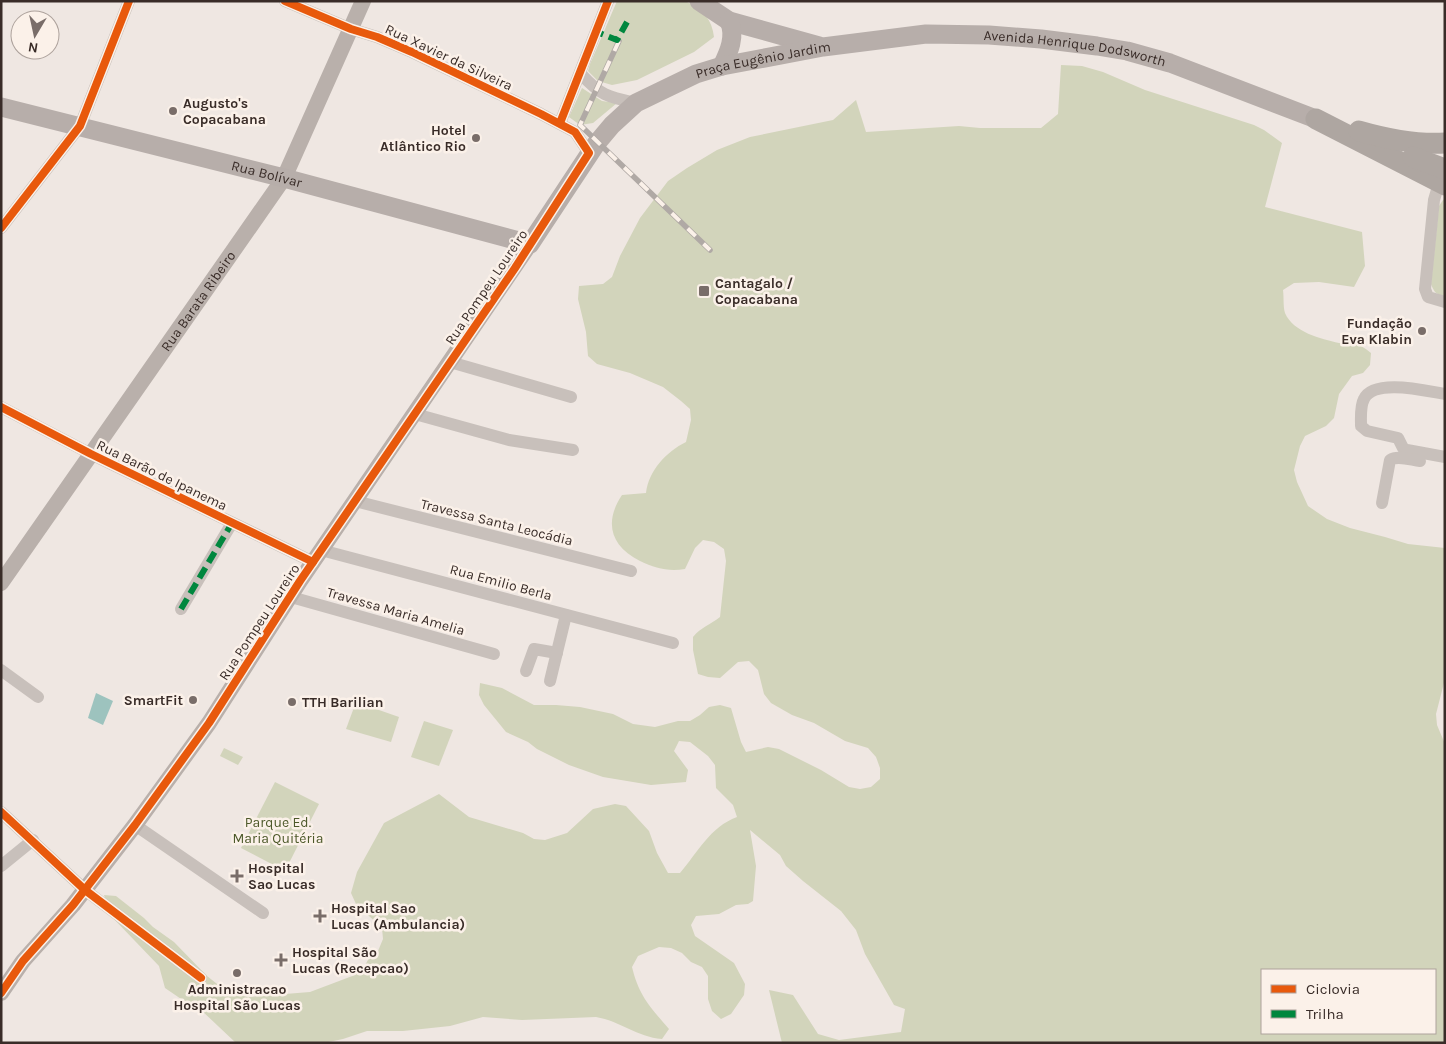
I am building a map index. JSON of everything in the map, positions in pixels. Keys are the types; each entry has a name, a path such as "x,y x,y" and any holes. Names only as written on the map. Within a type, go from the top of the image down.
{"highway":[{"path":"1324,123 1385,139 1421,144 1445,143"},
{"path":"1324,123 1443,179"}],"main road":[{"name":"Praça Eugênio Jardim","path":"699,1 729,21 823,46"},
{"path":"722,66 729,52 733,30 729,21"},
{"name":"Avenida Henrique Dodsworth","path":"823,46 926,34 989,35 1097,46 1127,51 1170,63 1324,123"},
{"name":"Praça Eugênio Jardim","path":"589,153 612,125 636,103 684,79 722,66 823,46"},
{"name":"Rua Bolívar","path":"1,107 284,178 530,244"},
{"name":"Rua Pompeu Loureiro","path":"530,244 589,153"}],"street":[{"path":"1,228 80,126 129,1"},
{"name":"Rua Xavier da Silveira","path":"285,1 412,52 560,123 575,132 589,153"},
{"name":"Rua Barata Ribeiro","path":"1,583 284,178 363,1"},
{"path":"560,123 581,74 608,1"},
{"path":"581,74 596,90 605,95 636,103"},
{"path":"1443,179 1434,200 1425,289 1428,297 1445,302"},
{"name":"Rua Pompeu Loureiro","path":"1,993 23,961 85,890 135,826 209,723 317,556 530,244"},
{"path":"450,362 570,397"},
{"path":"1445,394 1396,387 1380,388 1369,392 1363,400 1360,418 1361,426 1367,431 1398,438 1403,448 1407,450 1445,457"},
{"name":"Rua Barão de Ipanema","path":"1,408 232,523 317,556"},
{"path":"415,414 509,440 573,450"},
{"path":"1382,503 1390,460 1393,458 1445,465"},
{"name":"Travessa Santa Leocádia","path":"355,501 631,572"},
{"path":"181,609 232,523"},
{"name":"Rua Emilio Berla","path":"317,556 566,615 673,643"},
{"name":"Travessa Maria Amelia","path":"290,597 494,654"},
{"path":"550,681 566,615"},
{"path":"526,671 534,649 557,653"},
{"path":"1,670 38,698"},
{"path":"1,812 85,890 201,978"},
{"path":"135,826 263,913"},
{"path":"1,866 33,840"}],"green space":[{"path":"617,1 687,2 698,8 706,16 714,37 694,52 637,80 612,85 598,81 588,71"},
{"path":"1061,65 1082,66 1103,72 1145,90 1254,125 1264,130 1282,143 1265,207 1362,232 1365,266 1354,287 1319,282 1294,283 1283,290 1285,313 1294,325 1316,337 1339,343 1359,345 1371,353 1370,365 1363,373 1352,376 1339,394 1334,418 1326,426 1305,436 1300,446 1294,470 1297,482 1308,506 1327,519 1350,528 1408,544 1445,548 1445,679 1436,714 1437,725 1445,744 1445,1043 782,1043 769,990 793,995 818,1034 839,1040 901,1032 905,1009 894,1005 865,954 856,930 841,911 786,866 780,855 750,830 756,866 753,901 748,904 736,905 719,914 696,916 691,925 695,936 734,963 745,984 744,995 731,1014 721,1019 712,1011 708,999 708,976 702,967 671,948 659,947 638,956 632,967 638,986 651,1007 669,1029 662,1039 653,1038 596,1017 522,1020 483,1017 450,1026 403,1031 367,1031 324,1043 236,1043 200,1009 165,988 159,966 111,916 104,895 116,896 144,918 174,942 207,976 226,991 249,997 310,992 355,975 363,969 369,958 378,951 383,939 382,928 356,904 351,893 357,872 384,823 439,794 469,817 523,833 534,839 545,840 567,833 593,809 615,804 626,806 649,831 657,853 668,873 680,873 705,841 719,827 737,817 733,805 716,788 715,765 708,756 690,742 679,741 674,751 688,770 686,782 651,785 603,777 569,765 506,732 484,705 479,695 480,683 502,688 534,705 580,707 613,714 633,724 655,727 678,721 690,721 709,707 720,705 731,708 741,742 746,752 768,747 779,749 821,770 849,787 860,789 871,787 880,779 880,768 876,757 868,748 845,741 814,723 792,715 771,703 764,694 758,670 749,661 738,662 720,678 698,674 693,650 693,637 720,617 726,561 724,549 714,542 703,540 695,548 685,569 667,570 640,561 630,555 616,541 612,524 616,505 622,495 646,493 655,469 665,456 686,442 691,420 690,409 663,387 630,373 597,364 588,356 586,332 578,299 579,286 603,284 612,277 620,256 640,218 668,181 687,168 717,150 750,137 833,120 856,100 866,132 959,126 1041,128 1058,114"},
{"path":"582,88 602,101 617,103 593,123 580,125 569,117"},
{"path":"1445,199 1445,296 1436,293 1431,284 1439,206"},
{"path":"356,702 399,717 391,742 346,729"},
{"path":"424,721 453,730 439,766 411,757"},
{"path":"224,748 243,757 238,765 220,756"},
{"name":"Parque Ed. Maria Quitéria","path":"275,782 319,804 285,871 241,848"}],"water":[{"path":"96,693 113,701 103,725 88,718"}],"railway":[{"path":"619,41 580,125 710,250"}],"marked path":[{"path":"592,30 617,40 627,22"},
{"path":"181,609 232,523"}],"cycle path":[{"path":"1,228 80,126 129,1"},
{"path":"1,993 23,961 73,905 135,825 209,723 300,581 515,268 589,153 575,132 541,114 412,52 285,1"},
{"path":"560,123 608,1"},
{"path":"1,407 91,454 313,562"},
{"path":"1,812 85,890 201,978"}],"place":[{"name":"Augusto's Copacabana","path":"173,111"},
{"name":"Hotel Atlântico Rio","path":"476,138"},
{"name":"Cantagalo / Copacabana","path":"704,291"},
{"name":"Fundação Eva Klabin","path":"1422,331"},
{"name":"SmartFit","path":"193,700"},
{"name":"TTH Barilian","path":"292,702"},
{"name":"Hospital Sao Lucas","path":"237,876"},
{"name":"Hospital Sao Lucas (Ambulancia)","path":"320,916"},
{"name":"Hospital São Lucas (Recepcao)","path":"281,960"},
{"name":"Administracao Hospital São Lucas","path":"237,973"}]}
